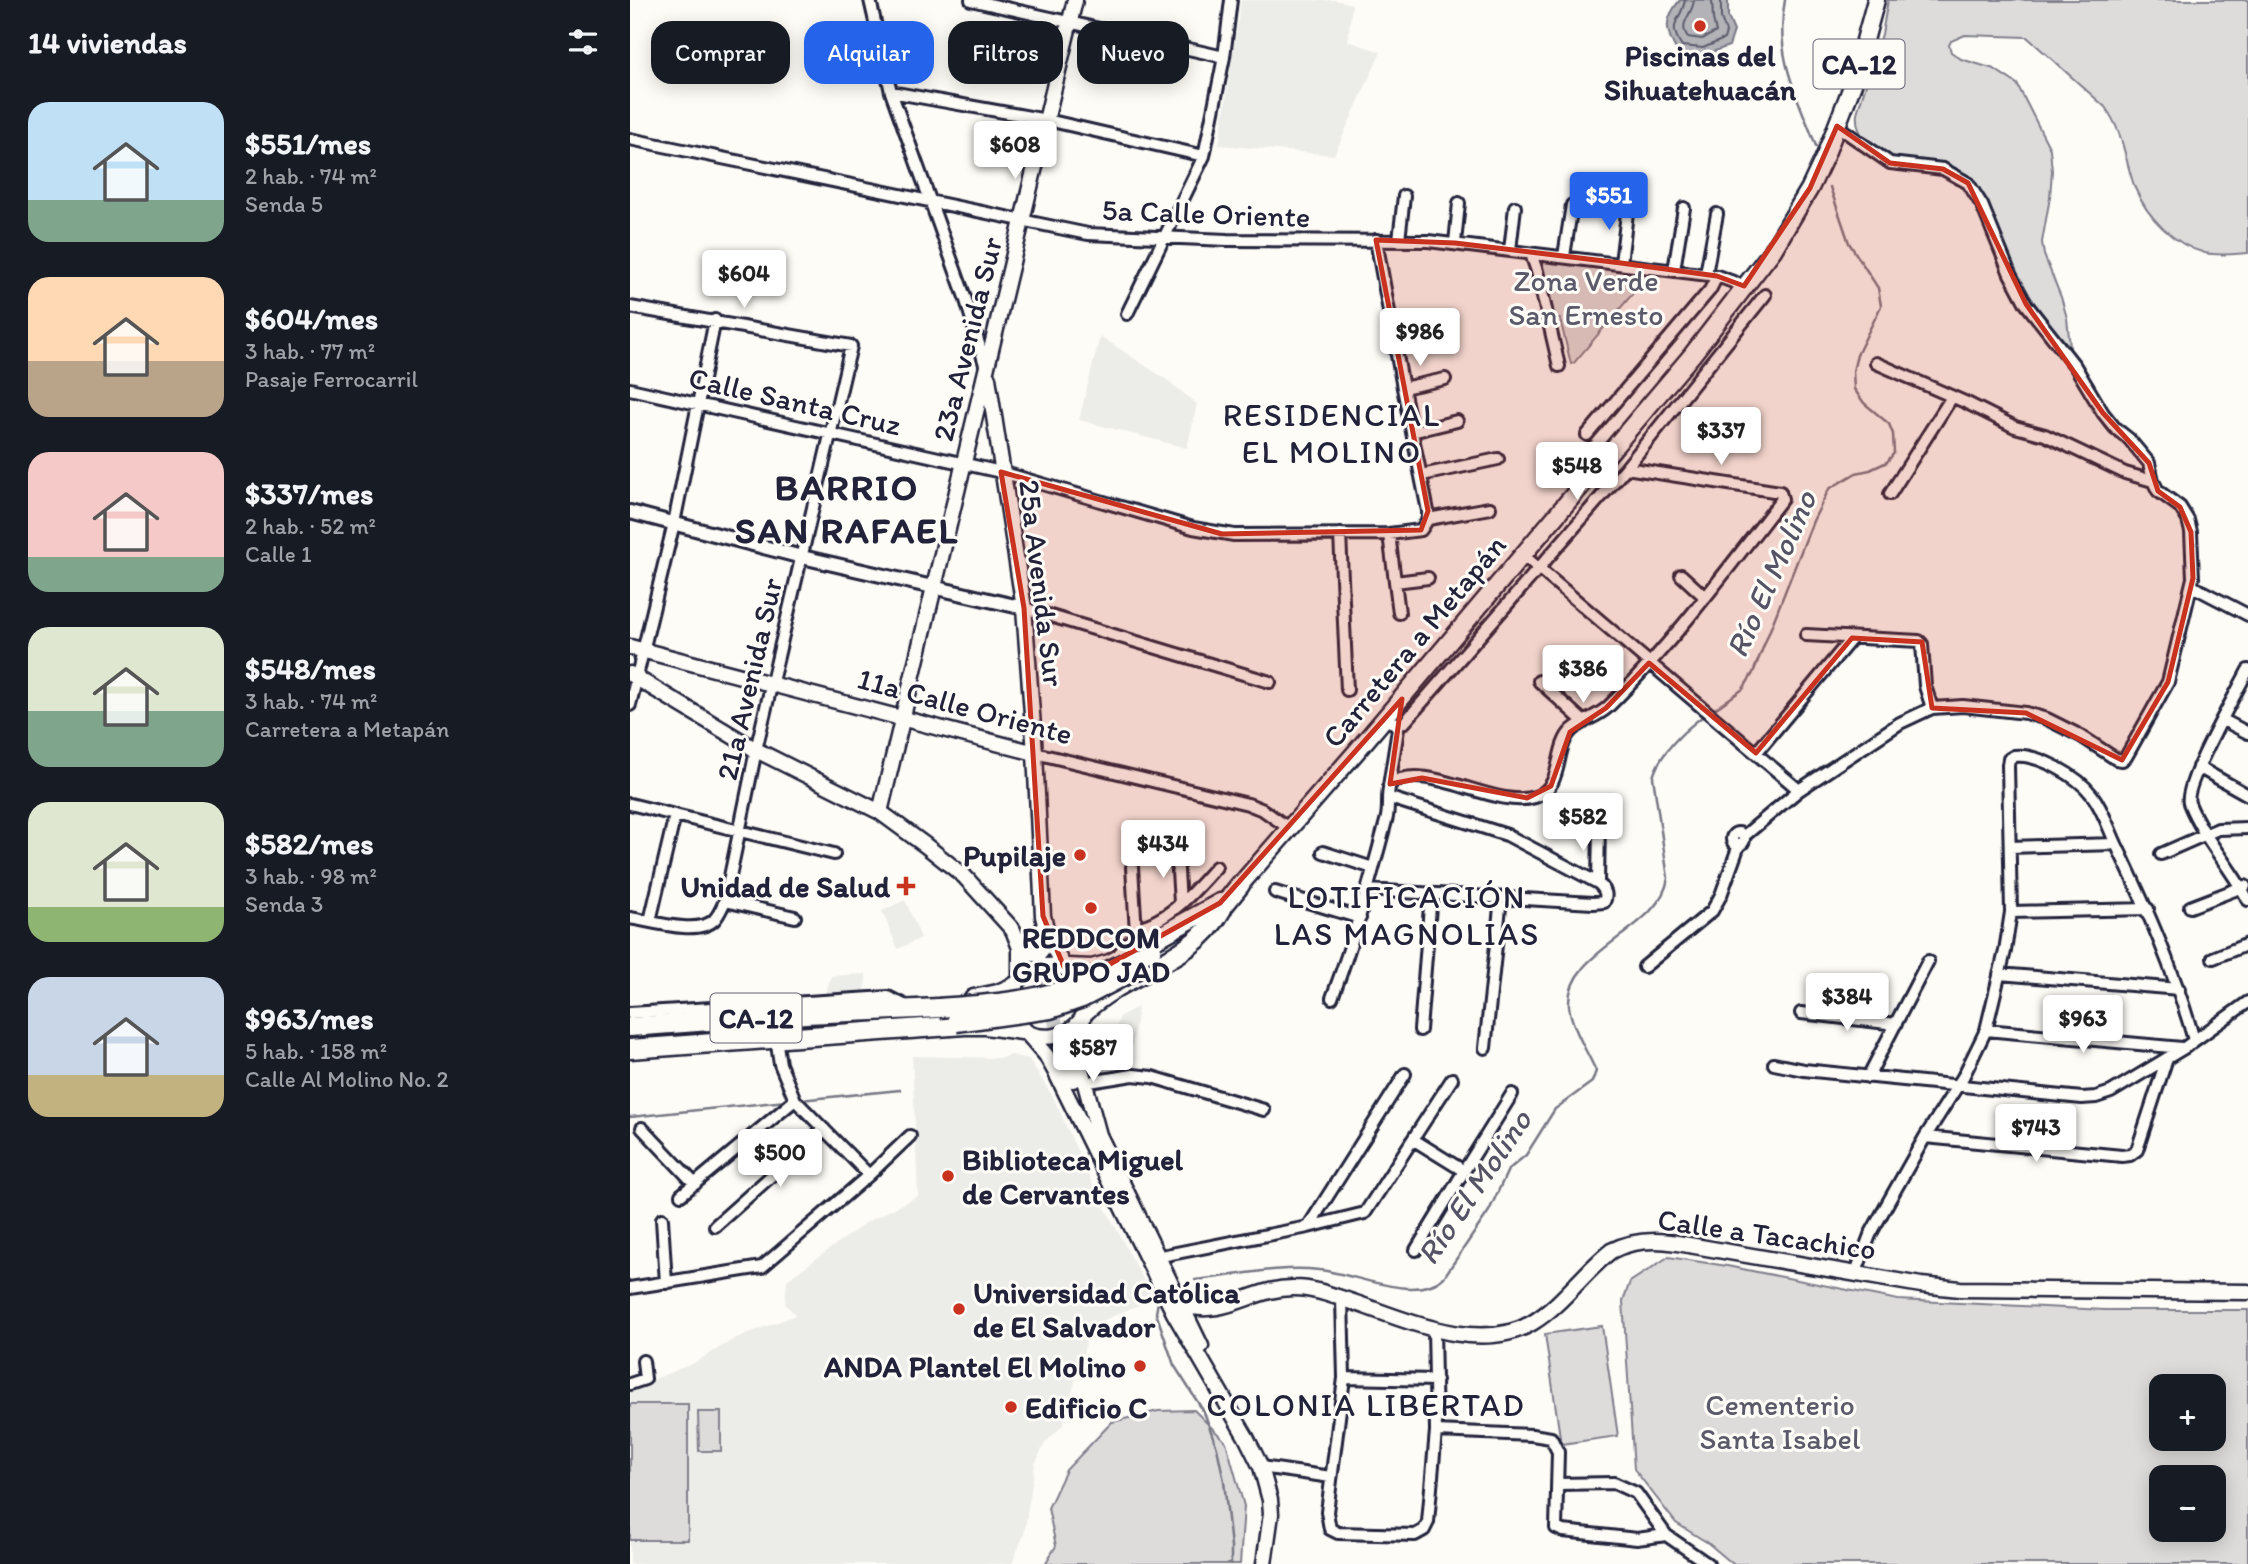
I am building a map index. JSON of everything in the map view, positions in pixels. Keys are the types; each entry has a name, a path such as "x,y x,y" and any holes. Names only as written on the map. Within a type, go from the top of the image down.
{"highway":[{"path":"1084,1013 1151,956 1221,906 1240,885"},
{"path":"1065,967 1098,969 1114,962 1151,956"},
{"path":"882,1010 991,1004 1054,993 1151,956"},
{"path":"862,1031 1050,1009 1082,998 1151,956"},
{"name":"CA-12","path":"630,1027 882,1010 967,1001 998,994 1017,982"},
{"name":"CA-12","path":"630,1049 862,1031 986,1025 1024,1031"}],"main road":[{"name":"23a Avenida Sur","path":"880,812 1075,0"},
{"name":"Carretera a Metapán","path":"1240,885 1274,848 1287,825 1391,721 1523,555 1692,355 1773,250 1810,188 1837,126 1863,50 1876,0"},
{"name":"25a Avenida Sur","path":"987,370 1024,608 1043,911 1054,952 1065,967"},
{"name":"11a Calle Oriente","path":"636,648 1035,753"},
{"path":"633,676 756,750 880,812 964,876 1009,924 1027,952 1035,956 1041,951 1043,911"},
{"path":"1043,911 1045,950"},
{"path":"1009,924 1020,943 1017,982 1011,1009 1015,1020 1046,1055 1055,1070 1205,1356 1208,1370 1261,1467 1271,1514 1264,1564"},
{"path":"1017,982 1038,968 1065,967 1077,974 1085,984 1087,996 1076,1051 1083,1083 1099,1135 1181,1312"},
{"path":"1024,1031 1044,1037 1058,1035 1075,1026 1084,1013"},
{"path":"1061,1049 1091,1124 1099,1135"},
{"name":"Calle a Tacachico","path":"1181,1312 1209,1317 1219,1314 1230,1304 1261,1293 1297,1287 1342,1298 1434,1328 1494,1336 1514,1331 1542,1316 1611,1251 1644,1241 1678,1243 1921,1285 1960,1289 2248,1292"}],"street":[{"path":"870,0 891,92 931,201 987,370"},
{"path":"971,0 1224,57"},
{"path":"1127,314 1204,156 1224,57 1231,0"},
{"path":"891,92 1047,120 1204,156"},
{"path":"1644,967 1712,911 1742,841 1799,790 1900,723 1932,708 1963,706 2026,713 2047,719 2122,760 2168,682 2192,586 2194,568 2188,520 2180,507 2158,491 2149,463 2103,413 2073,363 2026,304 2010,274 1982,205 1968,183 1943,169 1890,163 1837,126"},
{"name":"5a Calle Oriente","path":"630,139 1088,234 1163,239 1399,240 1455,243 1712,275 1744,286"},
{"path":"1399,240 1404,195"},
{"path":"1455,243 1459,203"},
{"path":"1564,256 1572,205"},
{"path":"1621,263 1628,205"},
{"path":"1510,250 1515,206"},
{"path":"1674,270 1684,208"},
{"path":"1587,435 1710,290 1717,214"},
{"path":"1376,240 1422,475 1428,519 1490,508"},
{"path":"1531,254 1559,366"},
{"path":"1332,998 1360,918 1389,812 1391,721 1405,722 1626,468 1765,295"},
{"path":"630,307 715,320 674,523 636,648 630,705"},
{"name":"21a Avenida Sur","path":"715,320 851,346 756,750 726,901"},
{"path":"1395,345 1436,335"},
{"path":"1876,363 2015,426 2078,449 2125,474 2153,481"},
{"path":"1403,388 1444,379"},
{"name":"Calle Santa Cruz","path":"630,389 1001,472 1193,528 1234,535 1389,534 1421,530 1428,519"},
{"path":"1890,494 1951,397"},
{"path":"1412,432 1457,421"},
{"path":"1631,426 1652,436"},
{"path":"1422,475 1498,459"},
{"path":"1390,790 1408,778 1422,778 1511,798 1533,797 1546,792 1551,786 1567,737 1574,729 1606,708 1649,663 1706,597 1782,499 1780,492 1626,468"},
{"path":"630,512 1024,608 1270,682"},
{"path":"1340,534 1347,691"},
{"path":"1389,534 1399,613"},
{"path":"1523,555 1799,790"},
{"path":"1681,575 1706,597"},
{"path":"1395,582 1428,578"},
{"path":"2192,586 2248,615"},
{"path":"1806,635 1921,642 1925,686 1932,708"},
{"path":"1756,753 1852,638"},
{"path":"2248,670 2197,767 2188,793 2189,802 2207,834 2244,886 2248,900"},
{"path":"1539,681 1584,722"},
{"path":"2223,720 2248,733"},
{"name":"11a Calle Oriente","path":"1035,753 1248,804 1287,825"},
{"path":"1856,1272 1870,1235 1925,1137 1958,1085 1986,1030 2011,912 2008,765 2014,756 2030,757 2070,775 2081,783 2102,810 2148,909 2179,989 2194,1040"},
{"path":"2197,767 2248,794"},
{"path":"1367,890 1593,903 1604,902 1605,898 1605,893 1598,883 1507,835 1390,790"},
{"path":"630,804 834,854"},
{"path":"650,921 675,815"},
{"path":"1598,883 1599,824"},
{"path":"2161,854 2218,829 2248,828"},
{"path":"2010,847 2116,844"},
{"path":"1323,852 1373,868"},
{"path":"1177,855 1180,903"},
{"path":"1114,962 1123,946 1134,936 1136,928 1132,867"},
{"path":"1136,928 1151,923 1180,903 1216,867"},
{"path":"2190,907 2244,886"},
{"path":"1275,892 1360,918"},
{"path":"1420,1030 1432,894"},
{"path":"1485,1048 1501,898"},
{"path":"630,918 684,928 705,926 716,917 726,901 795,917"},
{"path":"2011,912 2148,909"},
{"path":"2214,958 2248,944"},
{"path":"1868,1077 1928,961"},
{"path":"1998,974 2179,989"},
{"path":"630,1013 888,997 906,1006"},
{"path":"1774,1064 1868,1077 2082,1098 2096,1097 2111,1092 2184,1048 2248,1002"},
{"path":"1801,1013 1896,1024"},
{"path":"1986,1030 2184,1048"},
{"path":"776,1038 780,1064 795,1100 869,1175"},
{"path":"1925,1137 2130,1155 2137,1150 2167,1058"},
{"path":"1308,1227 1405,1074"},
{"path":"1083,1083 1133,1075 1152,1077 1264,1110"},
{"path":"1156,1257 1308,1227 1364,1213 1452,1079"},
{"path":"1416,1250 1512,1094"},
{"path":"681,1195 795,1100"},
{"path":"642,1128 695,1184"},
{"path":"715,1226 824,1129"},
{"path":"630,1288 762,1267 910,1136"},
{"path":"1414,1140 1464,1171"},
{"path":"662,1219 666,1283"},
{"path":"1342,1298 1344,1378 1327,1513 1330,1529 1338,1532 1415,1535 1424,1530 1428,1522 1436,1431 1434,1328"},
{"path":"630,1384 646,1379 643,1361"},
{"path":"1344,1378 1436,1380"},
{"path":"1436,1431 1551,1438 1558,1452 1556,1528 1637,1539 1666,1535"},
{"path":"1261,1467 1331,1477"},
{"path":"1558,1484 1615,1483 1636,1493 1666,1535 1708,1564"}],"highlighted area":[{"path":"1837,126 1890,163 1943,169 1968,183 2026,304 2103,413 2149,463 2158,491 2180,507 2191,532 2193,578 2168,682 2122,760 2026,713 1932,708 1922,642 1852,638 1756,753 1649,663 1606,708 1570,732 1551,786 1527,798 1422,778 1390,784 1402,699 1220,903 1110,964 1064,967 1043,916 1024,608 1001,472 1222,534 1421,530 1428,511 1376,240 1455,243 1621,263 1717,276 1744,286 1810,188"}],"shaded area":[{"path":"1241,0 1335,0 1352,4 1348,41 1381,52 1334,155 1219,145"},
{"path":"1100,336 1167,380 1197,404 1187,448 1079,420"},
{"path":"905,900 921,938 898,949 882,911"},
{"path":"866,974 865,995 825,996 831,976"},
{"path":"1138,1007 1130,1062 1091,1065 1091,1051 1109,1052 1120,1016"},
{"name":"Universidad Católica de El Salvador","path":"1011,1055 1029,1059 1053,1097 1091,1181 1151,1294 1150,1300 1102,1321 1087,1339 1063,1425 1045,1443 1035,1464 1024,1534 1012,1564 630,1564 630,1389 694,1363 736,1338 796,1315 785,1304 787,1280 867,1222 918,1196 912,1056 1001,1058"}],"green space":[{"path":"1888,0 2248,0 2248,253 2205,253 2172,237 2154,219 2140,199 2120,137 2105,107 2027,37 1965,35 1951,41 1951,52 1961,59 1994,69 2017,84 2050,149 2050,197 2042,242 2044,255 2067,318 2070,347 2024,287 1966,177 1897,160 1867,142 1859,129 1857,113 1882,34"},
{"name":"Zona Verde San Ernesto","path":"1545,259 1651,272 1571,364 1560,319 1555,319 1542,264"},
{"path":"871,1017 873,1025 630,1046 630,1032"},
{"name":"Cementerio Santa Isabel","path":"1668,1257 1898,1300 2105,1310 2248,1310 2248,1564 1733,1564 1708,1543 1676,1523 1634,1469 1623,1301 1630,1282"},
{"path":"1602,1326 1618,1436 1561,1444 1545,1334"},
{"path":"630,1404 688,1404 688,1540 630,1540"},
{"path":"1194,1410 1226,1442 1244,1506 1240,1564 1045,1564 1056,1546 1048,1508 1066,1470 1112,1422 1158,1411"},
{"path":"698,1412 721,1412 721,1451 699,1451"}],"water":[{"name":"Piscinas del Sihuatehuacán","path":"1680,0 1728,0 1728,17 1734,31 1729,46 1704,55 1678,53 1668,32 1668,20"}],"waterway":[{"name":"Río El Molino","path":"1785,0 1782,20 1785,57 1789,75 1816,146"},
{"name":"Río El Molino","path":"1712,711 1743,689 1753,673 1813,521 1829,489 1856,473 1887,462 1894,453 1893,434 1889,424 1864,403 1854,389 1853,371 1857,355 1881,306 1878,288 1849,243 1830,187"},
{"name":"Río El Molino","path":"1195,1280 1273,1270 1304,1269 1333,1272 1384,1285 1418,1288 1432,1285 1444,1277 1489,1211 1508,1170 1526,1155 1555,1109 1592,1082 1596,1071 1570,1014 1572,986 1596,955 1649,913 1661,897 1668,878 1653,777 1674,742 1706,714"},
{"path":"800,1100 900,1090"},
{"path":"630,1117 787,1101"},
{"name":"Río El Molino","path":"1159,1296 1156,1313 1174,1365 1204,1412 1217,1448 1224,1481 1231,1564"}],"tunnel":[{"path":"1045,954 1048,988 1061,1049"}],"place":[{"name":"Piscinas del Sihuatehuacán","path":"1700,26"},
{"name":"Pupilaje","path":"1080,855"},
{"name":"Unidad de Salud","path":"906,886"},
{"name":"REDDCOM GRUPO JAD","path":"1091,908"},
{"name":"Biblioteca Miguel de Cervantes","path":"948,1176"},
{"name":"Universidad Católica de El Salvador","path":"959,1309"},
{"name":"ANDA Plantel El Molino","path":"1140,1366"},
{"name":"Edificio C","path":"1011,1407"}],"district":[{"name":"RESIDENCIAL EL MOLINO","path":"1332,434"},
{"name":"BARRIO SAN RAFAEL","path":"847,508"},
{"name":"LOTIFICACIÓN LAS MAGNOLIAS","path":"1407,916"},
{"name":"COLONIA LIBERTAD","path":"1366,1405"}]}
